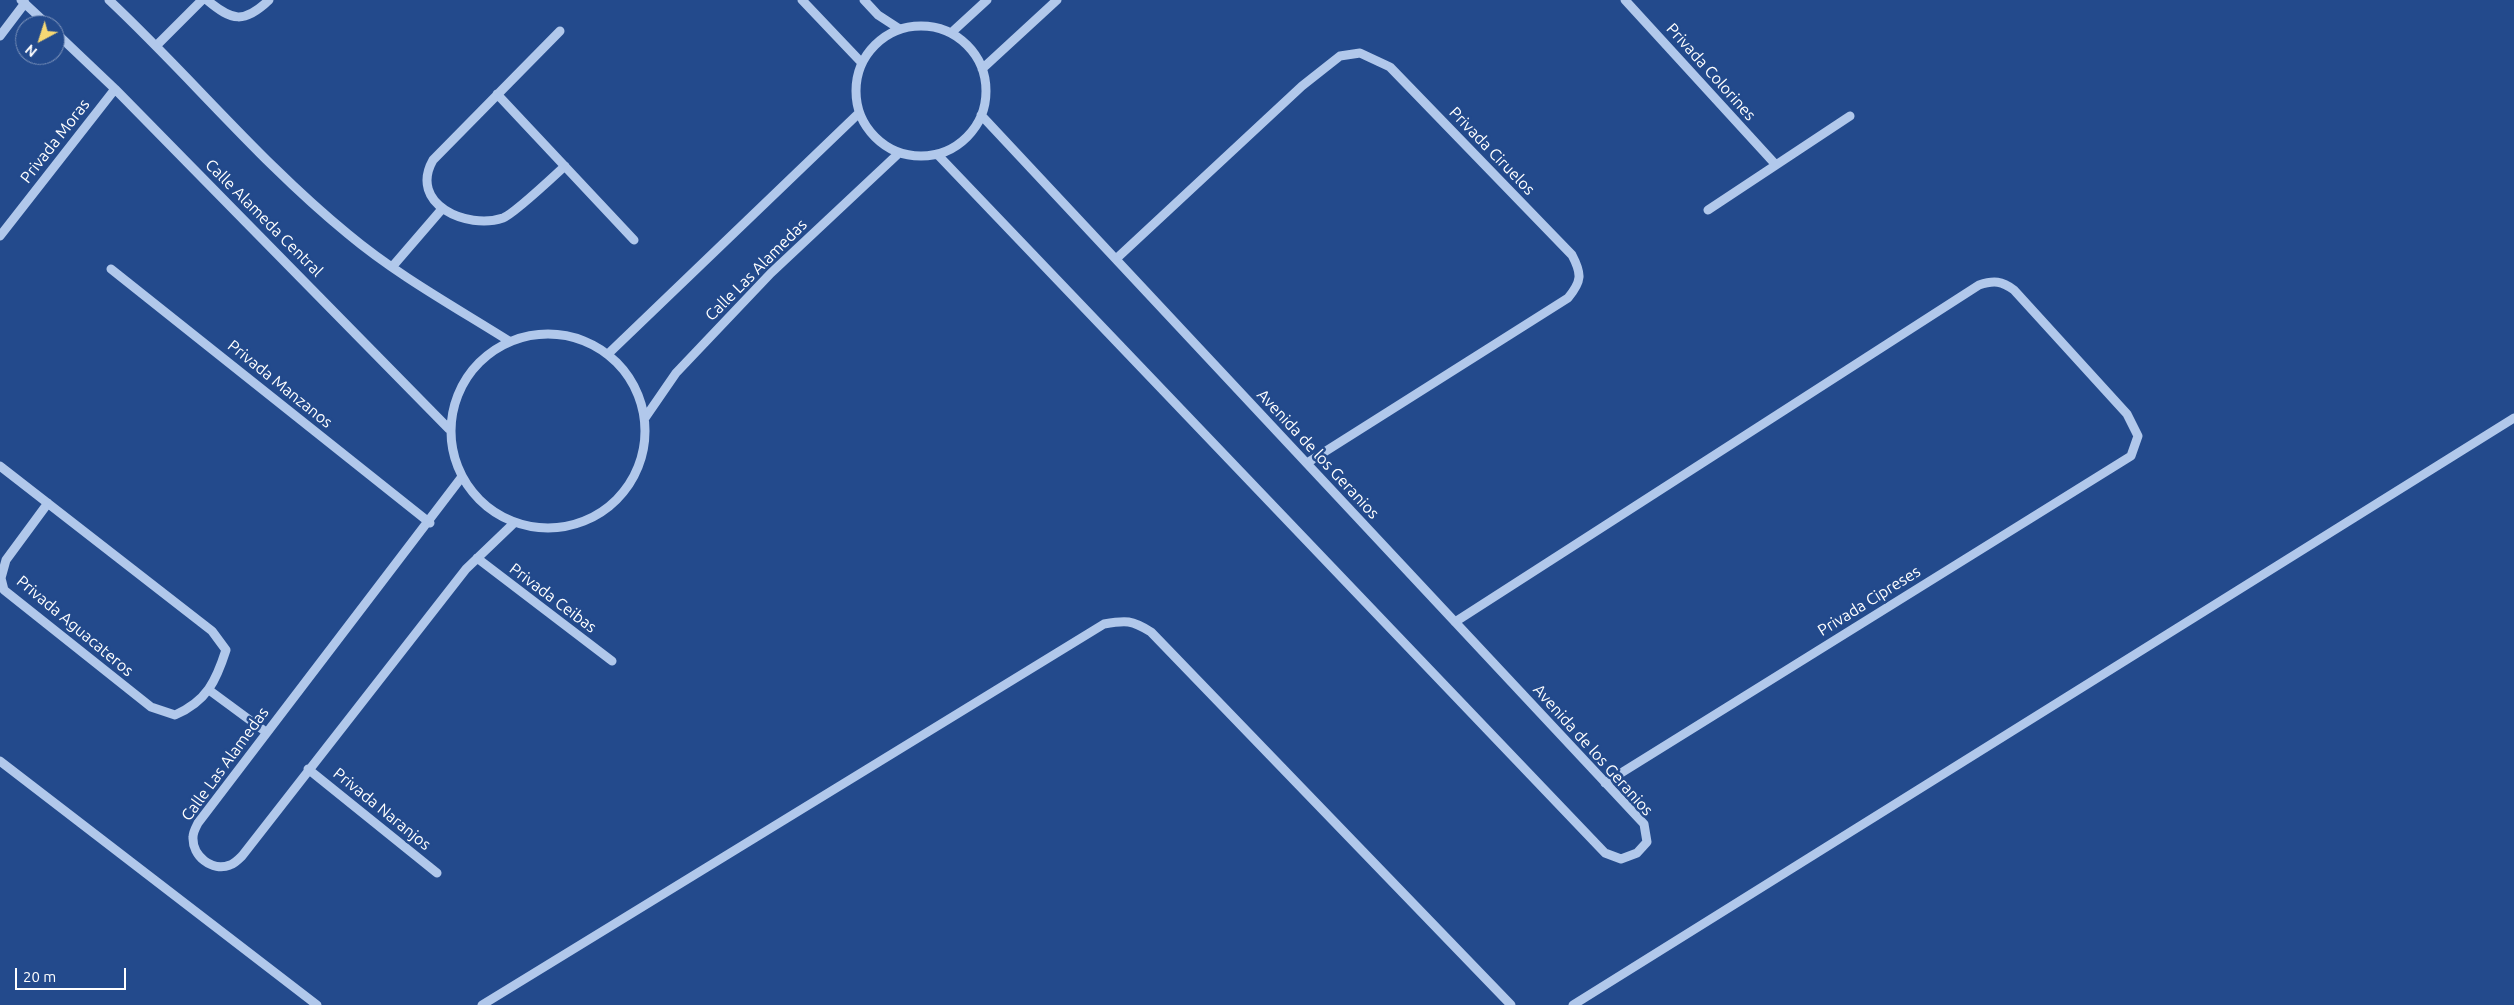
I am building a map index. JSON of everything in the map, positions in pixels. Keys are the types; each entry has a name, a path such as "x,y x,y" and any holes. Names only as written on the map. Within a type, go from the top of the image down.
{"street":[{"path":"109,0 157,45 264,158 348,234 392,267 509,341"},
{"path":"157,45 202,0"},
{"path":"206,0 221,12 233,17 246,17 258,11 269,0"},
{"path":"802,0 861,62"},
{"path":"864,0 878,15 898,28"},
{"path":"951,34 987,0"},
{"path":"982,69 1057,0"},
{"name":"Privada Colorines","path":"1625,0 1776,165"},
{"path":"0,36 23,2 37,15"},
{"path":"917,26 934,28 951,34 968,46 982,69 985,98 981,116 964,140 952,149 937,154 918,156 899,153 882,144 868,130 859,113 855,94 857,74 861,62 874,44 898,28 917,26"},
{"path":"560,31 433,160 426,172 426,186 432,198 442,209 480,222 504,218 565,166"},
{"name":"Calle Alameda Central","path":"65,41 115,88 449,428"},
{"name":"Privada Ciruelos","path":"1116,259 1302,86 1340,56 1360,53 1390,67 1572,255 1579,270 1578,286 1568,298 1306,463"},
{"name":"Privada Moras","path":"0,236 115,88"},
{"path":"497,94 634,240"},
{"path":"608,354 859,113"},
{"name":"Avenida de los Geranios","path":"937,154 1605,853 1621,859 1637,853 1647,842 1644,824 981,116"},
{"path":"1708,210 1850,116"},
{"name":"Calle Las Alamedas","path":"645,418 676,373 771,273 899,153"},
{"path":"392,267 442,209"},
{"name":"Privada Manzanos","path":"111,269 430,523"},
{"name":"Privada Cipreses","path":"1455,622 1979,285 1991,281 2004,283 2014,290 2128,414 2138,436 2131,456 1605,783"},
{"path":"543,333 577,338 608,354 633,383 645,418 639,468 610,508 564,528 514,523 484,506 462,478 449,428 458,392 478,362 509,341 543,333"},
{"path":"1573,1005 2514,418"},
{"name":"Privada Aguacateros","path":"0,466 48,503 212,631 226,650 218,674 209,690 192,708 175,715 151,707 4,590 1,578 6,560 48,503"},
{"name":"Calle Las Alamedas","path":"462,478 430,523 266,732 198,823 192,836 194,850 203,860 216,867 231,865 242,856 466,569 514,523"},
{"name":"Privada Ceibas","path":"477,558 612,661"},
{"path":"482,1005 1104,624 1125,620 1138,624 1151,632 1511,1005"},
{"path":"209,690 266,732"},
{"path":"0,761 317,1005"},
{"name":"Privada Naranjos","path":"308,769 437,873"}]}
